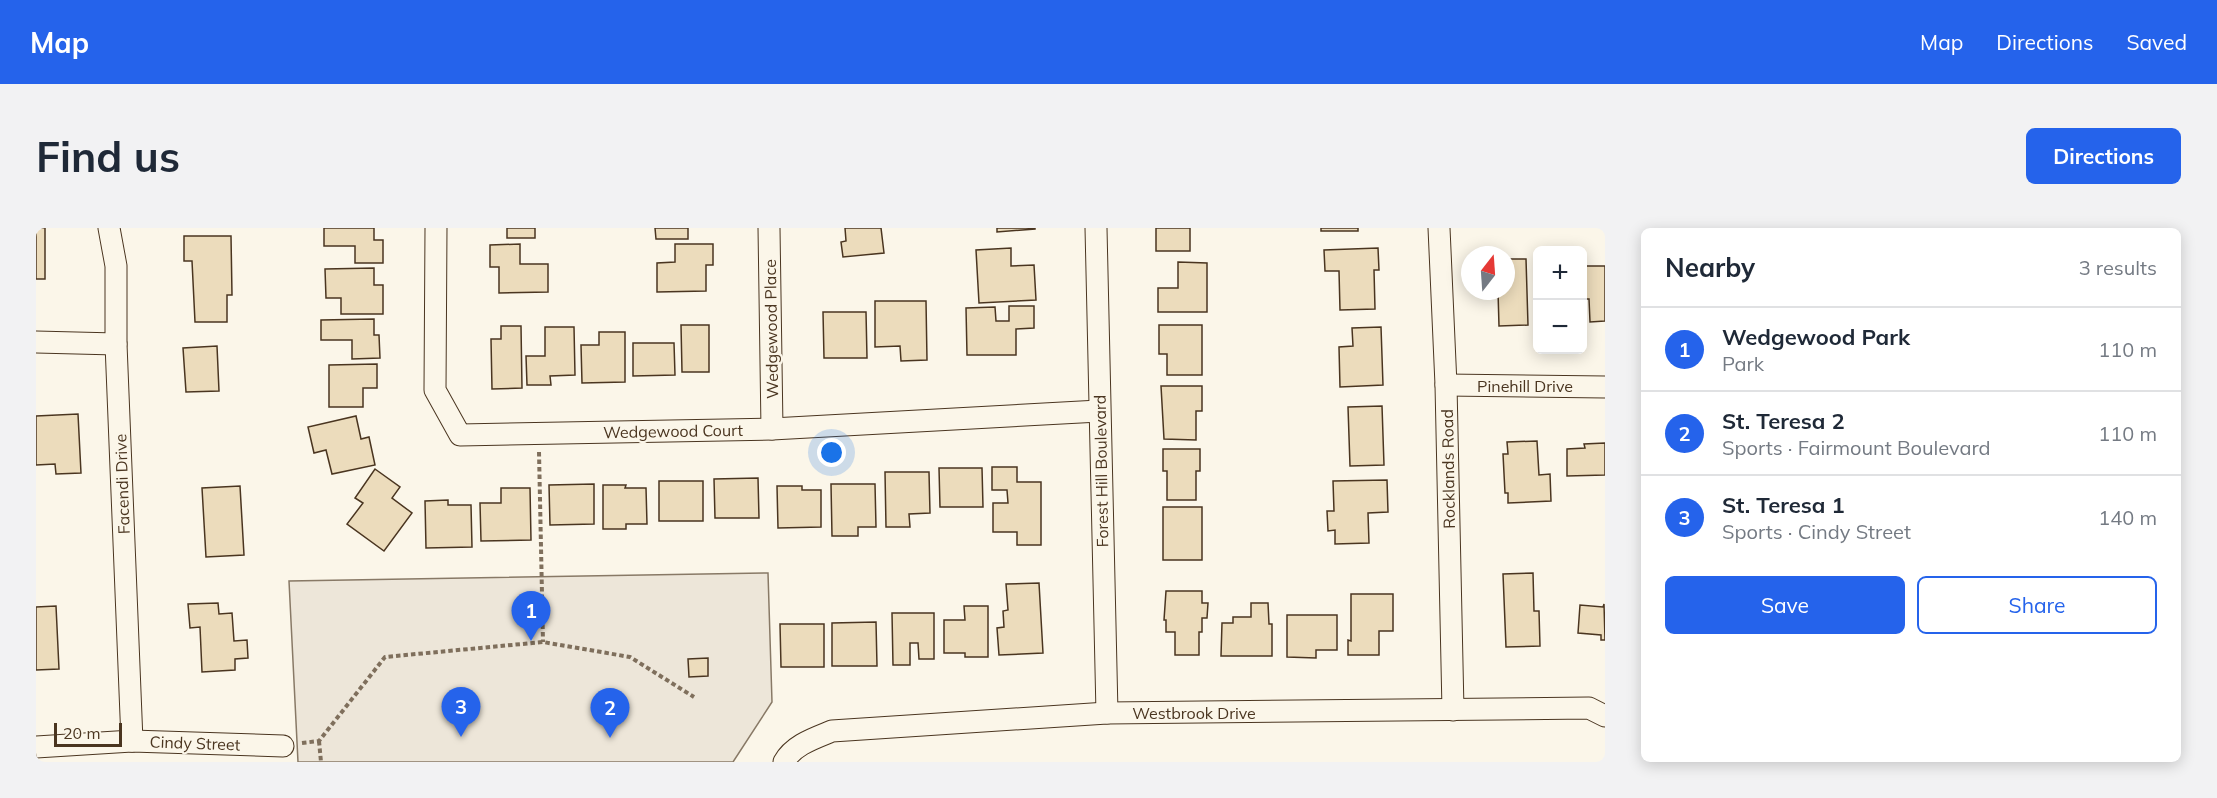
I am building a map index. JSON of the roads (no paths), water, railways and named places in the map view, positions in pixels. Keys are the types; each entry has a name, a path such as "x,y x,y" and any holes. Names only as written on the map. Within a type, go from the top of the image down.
{"street":[{"name":"Facendi Drive","path":"109,228 116,266 116,344 132,741"},
{"name":"Wedgewood Court","path":"436,228 435,390 460,435 772,429 1100,411"},
{"name":"Wedgewood Place","path":"769,228 772,429"},
{"name":"Forest Hill Boulevard","path":"1096,228 1107,713"},
{"name":"Rocklands Road","path":"1439,228 1446,385 1454,711"},
{"path":"36,342 116,344"},
{"name":"Pinehill Drive","path":"1446,385 1605,387"},
{"name":"Westbrook Drive","path":"786,759 805,743 832,731 1107,713 1589,708 1605,716"},
{"name":"Cindy Street","path":"36,747 132,741 283,746"}],"place":[{"name":"Wedgewood Park","path":"531,641"},
{"name":"St. Teresa 1","path":"461,737"},
{"name":"St. Teresa 2","path":"610,738"}]}
